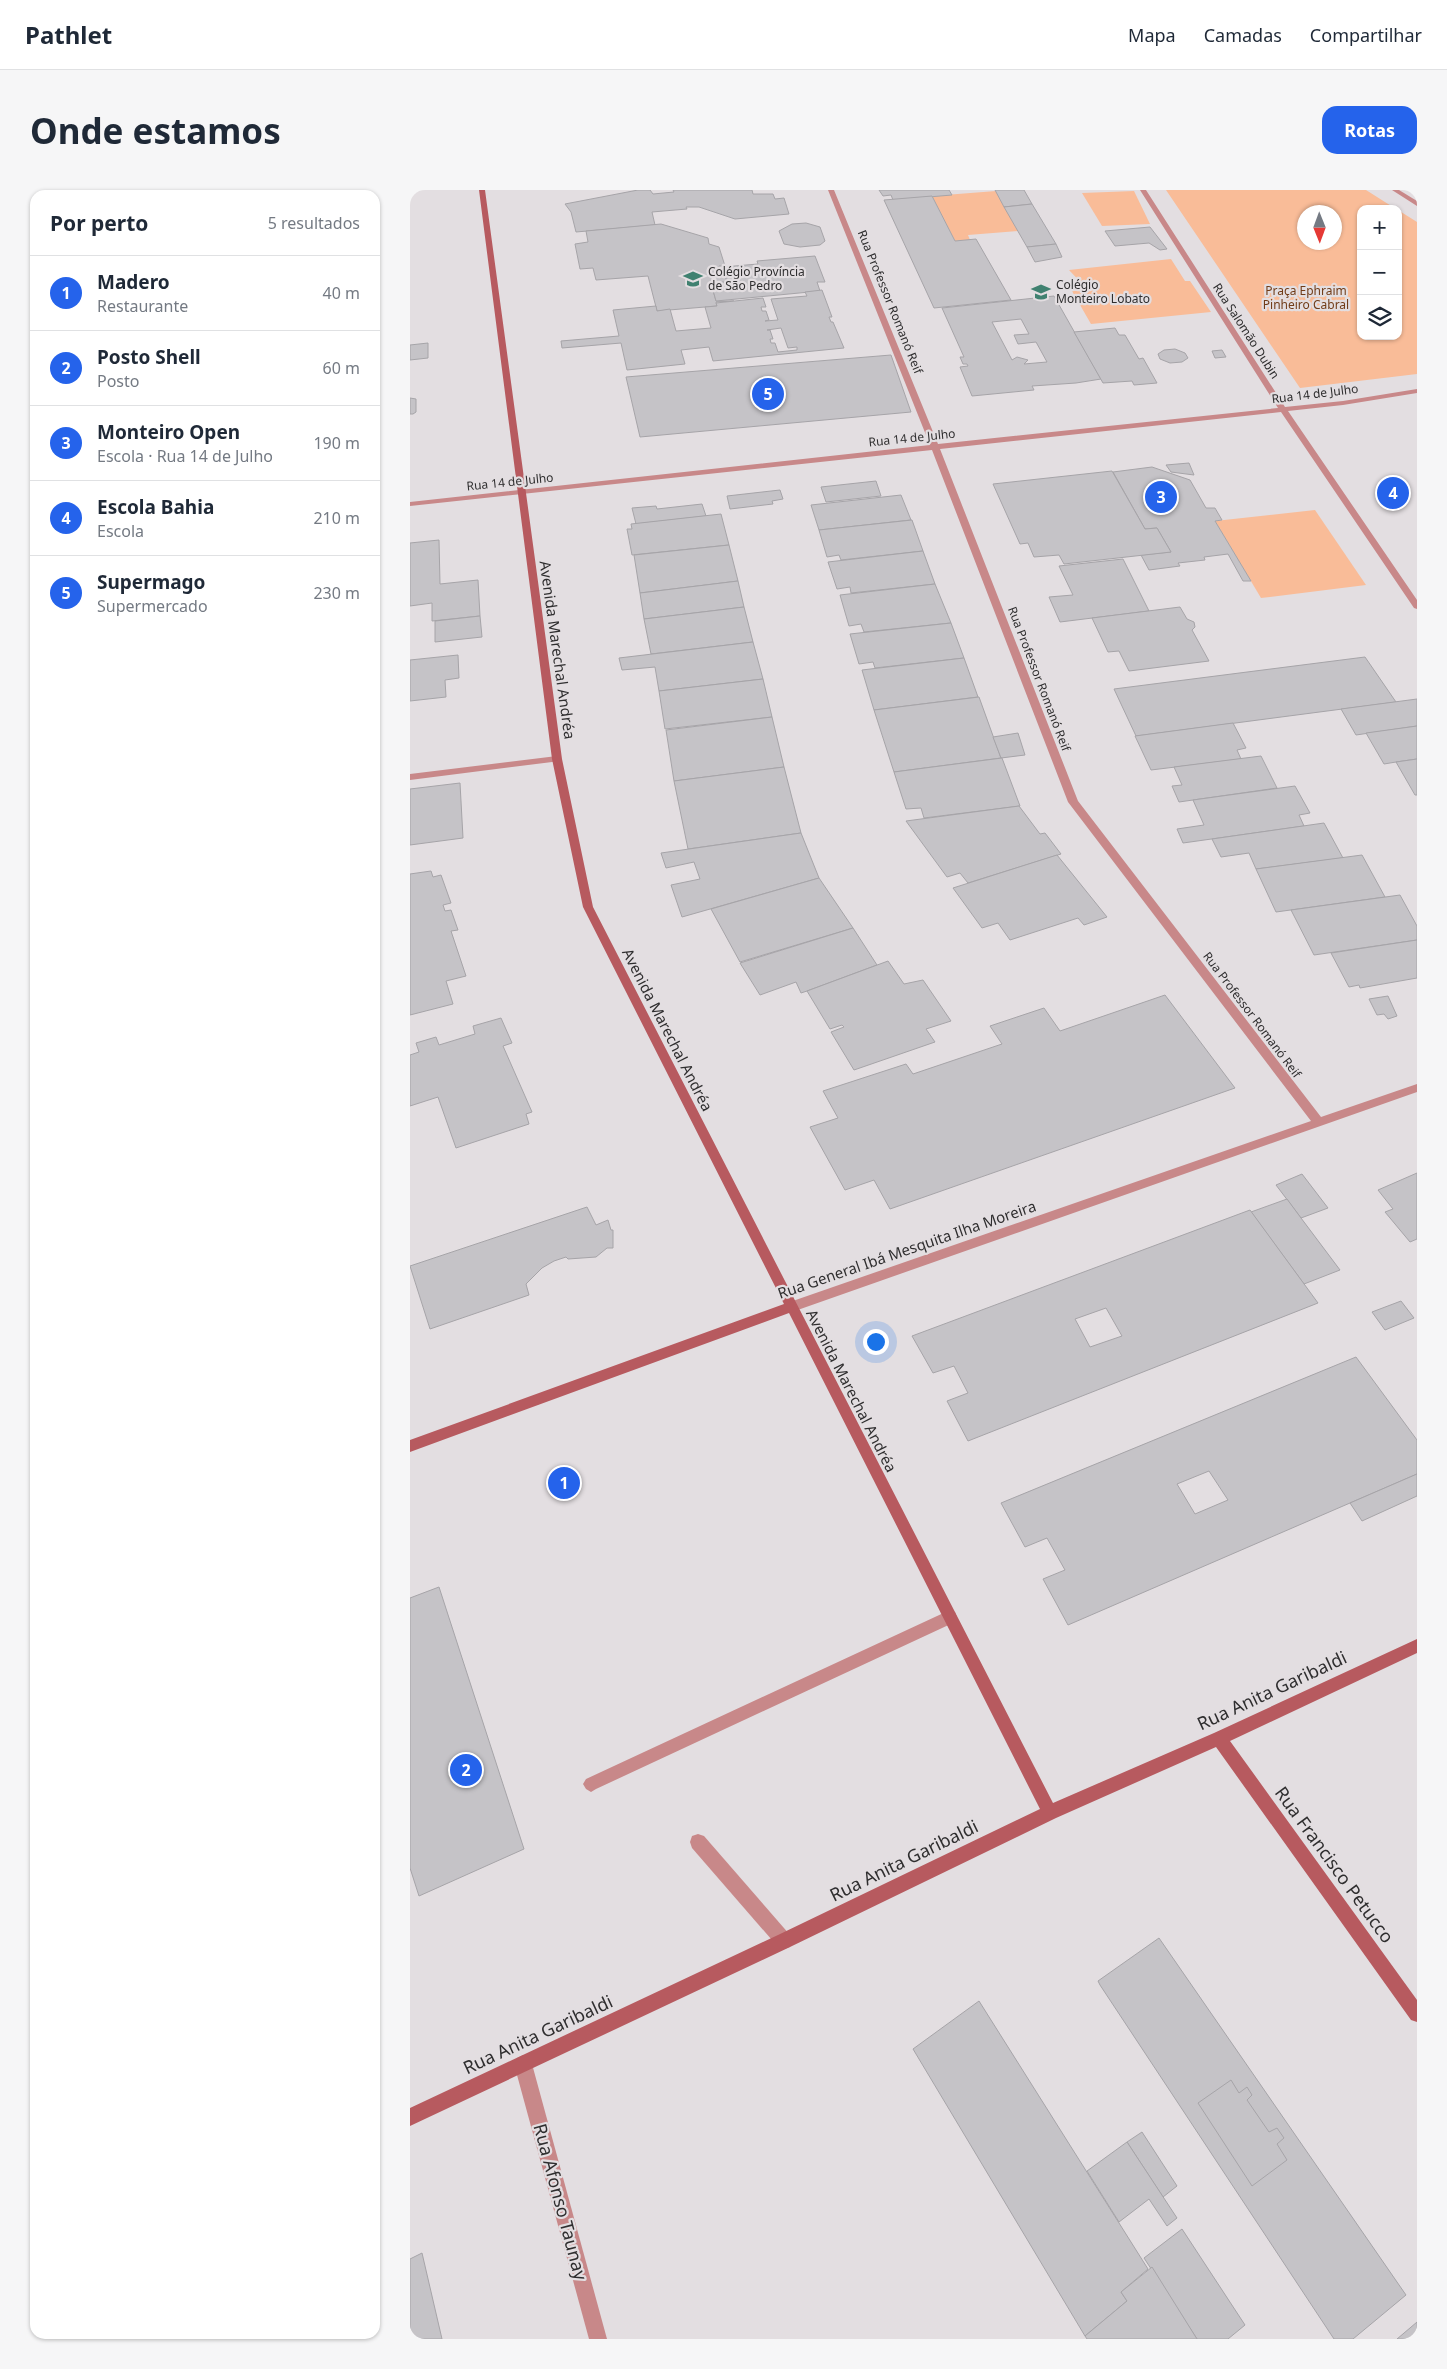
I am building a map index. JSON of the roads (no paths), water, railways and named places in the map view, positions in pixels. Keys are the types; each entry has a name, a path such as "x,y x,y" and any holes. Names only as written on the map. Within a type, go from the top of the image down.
{"street":[{"name":"Avenida Marechal Andréa","path":"482,190 520,493 557,759 588,908 1050,1812"},
{"name":"Rua Professor Romanó Reif","path":"831,190 935,447 1073,802 1318,1122"},
{"name":"Rua Salomão Dubin","path":"1142,190 1283,410 1417,606"},
{"path":"1395,190 1417,204"},
{"name":"Rua 14 de Julho","path":"410,504 1283,410 1417,392"},
{"path":"410,777 557,759"},
{"name":"Rua General Ibá Mesquita Ilha Moreira","path":"410,1446 792,1308 1417,1088"},
{"path":"591,1784 950,1617"},
{"name":"Rua Anita Garibaldi","path":"410,2117 784,1941 1050,1812 1220,1738 1417,1646"},
{"name":"Rua Francisco Petucco","path":"1220,1738 1417,2014"},
{"path":"698,1842 784,1941"},
{"name":"Rua Afonso Taunay","path":"523,2064 598,2339"}],"place":[{"name":"Colégio Província de São Pedro","path":"693,279"},
{"name":"Colégio Monteiro Lobato","path":"1041,292"},
{"name":"Supermago","path":"768,394"},
{"name":"Escola Bahia","path":"1393,493"},
{"name":"Monteiro Open","path":"1161,497"},
{"name":"Madero","path":"564,1483"},
{"name":"Posto Shell","path":"466,1770"}],"park label":[{"name":"Praça Ephraim Pinheiro Cabral","path":"1306,298"}]}
